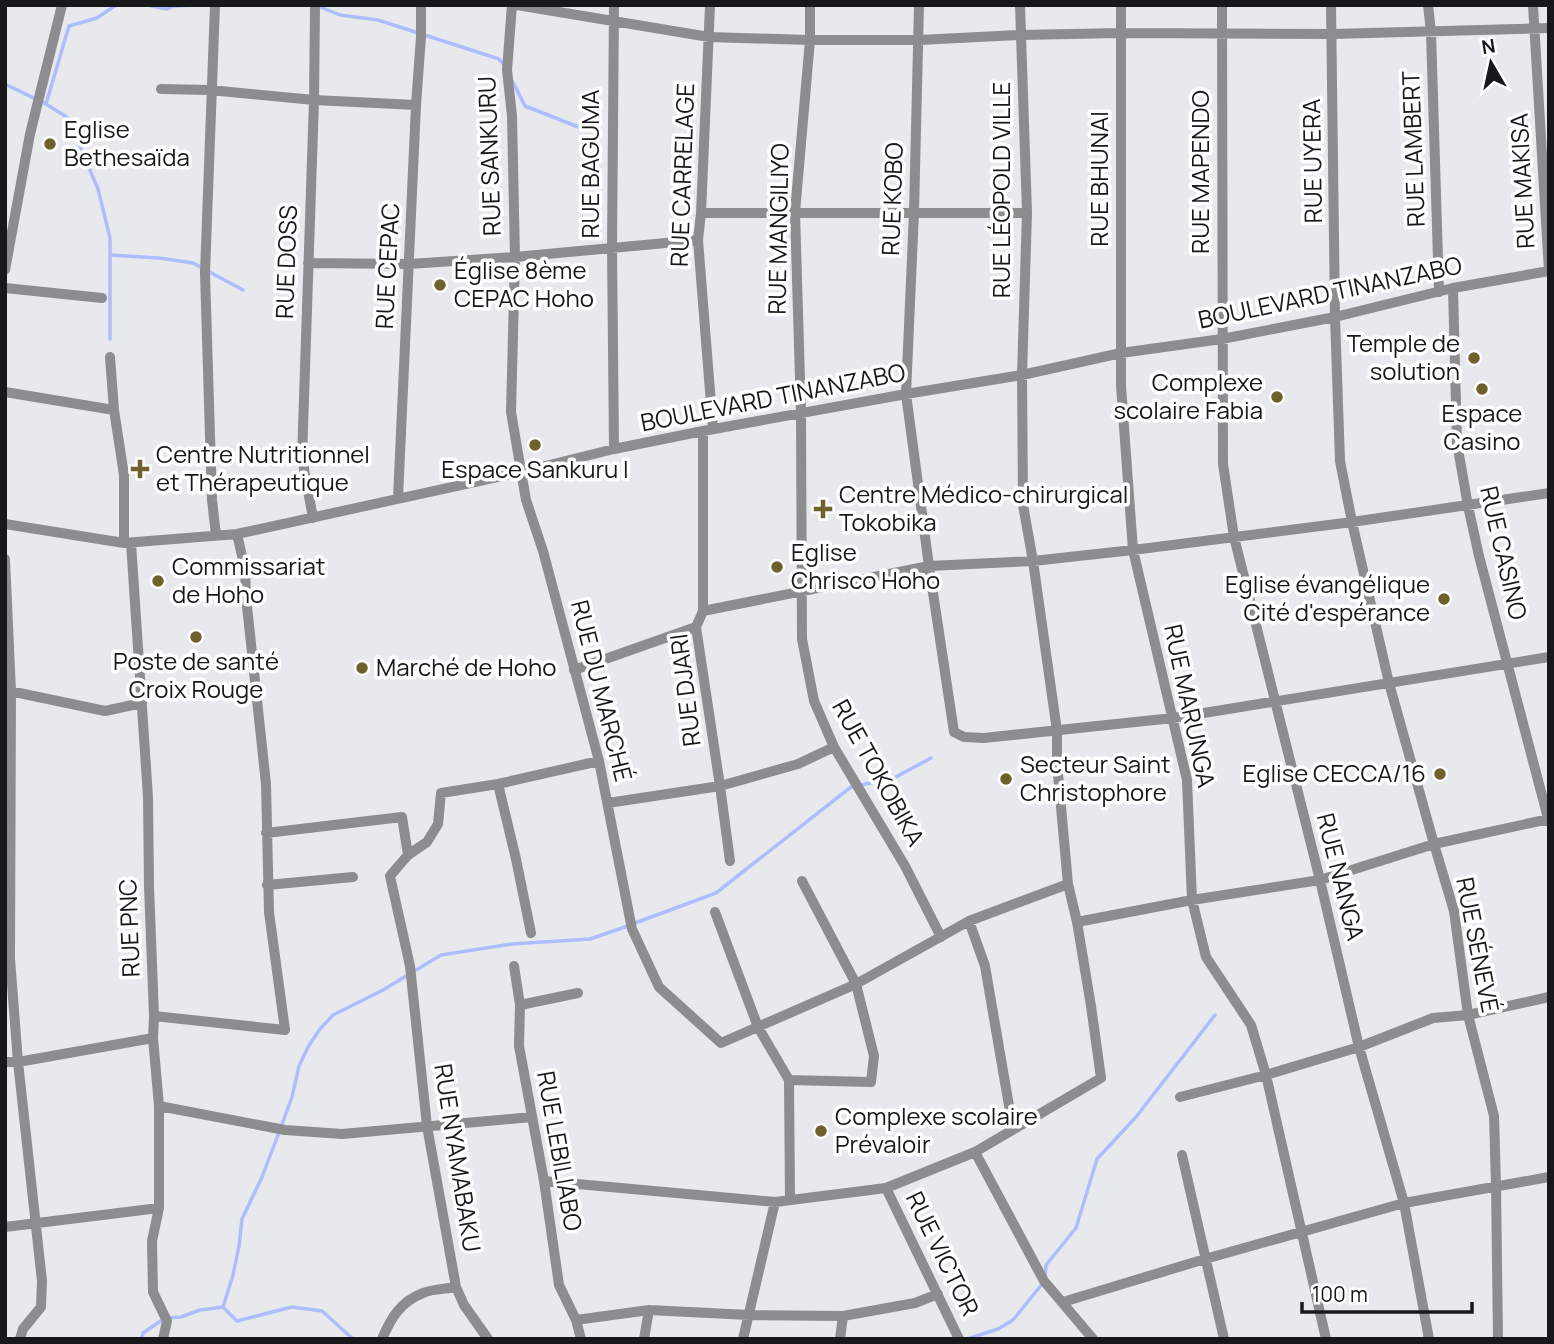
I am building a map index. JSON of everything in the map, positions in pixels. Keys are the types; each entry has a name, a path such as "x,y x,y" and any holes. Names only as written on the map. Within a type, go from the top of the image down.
{"street":[{"path":"5,270 30,134 62,5"},
{"path":"215,5 205,273 212,500 216,535"},
{"name":"RUE DOSS","path":"313,518 302,458 315,5"},
{"name":"RUE CEPAC","path":"398,498 421,5"},
{"path":"515,5 709,37 810,40 919,40 1121,33 1332,34 1549,28"},
{"name":"RUE SANKURU","path":"515,5 507,69 512,116 514,257 511,412 521,472"},
{"name":"RUE BAGUMA","path":"614,5 614,449"},
{"name":"RUE CARRELAGE","path":"708,430 698,240 710,5"},
{"name":"RUE MANGILIYO","path":"801,413 795,212 810,40 810,5"},
{"name":"RUE KOBO","path":"919,5 906,394 954,732 964,737 984,738 1056,731"},
{"name":"RUE LÉOPOLD VILLE","path":"1013,1129 1101,1078 1077,922 1068,884 1056,731 1023,505 1021,375 1027,212 1020,5"},
{"name":"RUE BHUNAI","path":"1121,5 1121,353"},
{"name":"RUE MAPENDO","path":"1222,5 1222,340"},
{"name":"RUE UYERA","path":"1331,5 1335,317"},
{"name":"RUE LAMBERT","path":"1428,5 1439,292"},
{"name":"RUE MAKISA","path":"1533,5 1549,271"},
{"path":"161,89 416,105"},
{"path":"701,213 1027,212"},
{"path":"308,263 409,264 698,240"},
{"name":"BOULEVARD TINANZABO","path":"5,524 128,542 237,534 708,430 1021,375 1121,353 1222,340 1335,317 1453,288 1549,271"},
{"path":"5,288 102,298"},
{"name":"RUE CASINO","path":"1453,288 1457,443 1468,506 1549,820"},
{"name":"RUE SÉNEVÉ","path":"1335,317 1340,461 1352,522 1389,683 1454,911 1468,1015 1494,1116 1498,1339"},
{"name":"RUE NANGA","path":"1222,340 1223,464 1234,537 1359,1047 1404,1203 1429,1339"},
{"name":"RUE MARUNGA","path":"1121,353 1133,550 1187,780 1192,900 1206,957 1251,1025 1266,1076 1326,1339"},
{"name":"RUE PNC","path":"110,357 114,410 124,475 148,797 153,1038 159,1106 159,1208 152,1241 153,1292 167,1321 163,1339"},
{"path":"5,392 114,410"},
{"name":"RUE TOKOBIKA","path":"801,413 802,639 814,702 834,747 905,866 942,937"},
{"name":"RUE DJARI","path":"708,430 703,611 695,627 730,861"},
{"name":"RUE DU MARCHÉ","path":"521,472 526,500 543,551 599,761 632,925 659,987 721,1043 758,1027"},
{"path":"703,611 929,566 1033,561 1133,550 1549,493"},
{"path":"154,1016 285,1030 269,912 266,784 245,569 237,534"},
{"path":"5,559 10,959 34,1223 42,1280 41,1307 23,1329 20,1339"},
{"path":"574,670 695,627"},
{"path":"1056,731 1173,718 1549,657"},
{"path":"8,690 105,710 142,703"},
{"path":"608,803 720,786 798,764 834,747"},
{"path":"266,833 402,817 408,855 427,842 438,824 441,793 498,784 599,761"},
{"path":"498,784 531,933"},
{"path":"1077,922 1320,880 1434,844 1549,820"},
{"name":"RUE NYAMABAKU","path":"408,855 390,876 411,971 427,1126 456,1287 464,1305 488,1339"},
{"path":"267,885 353,877"},
{"path":"789,1080 871,1082 874,1056 856,984 802,881"},
{"path":"758,1027 856,984 969,921 1068,884"},
{"path":"715,912 758,1027 789,1080 790,1200"},
{"path":"544,1181 775,1202 886,1188 975,1152 1013,1129 985,967 969,921"},
{"name":"RUE LEBILIABO","path":"514,966 520,1005 519,1046 544,1181 559,1285 576,1320 581,1339"},
{"path":"520,1005 578,993"},
{"path":"1180,1097 1266,1076 1359,1047 1433,1018 1468,1015 1549,997"},
{"path":"5,1062 153,1038"},
{"path":"159,1106 285,1130 342,1134 532,1117"},
{"path":"975,1152 1044,1281 1093,1339"},
{"path":"1182,1155 1224,1339"},
{"path":"1063,1302 1404,1203 1549,1177"},
{"name":"RUE VICTOR","path":"886,1188 959,1339"},
{"path":"743,1339 775,1202"},
{"path":"5,1227 159,1208"},
{"path":"382,1339 390,1319 402,1306 423,1293 456,1287"},
{"path":"576,1320 649,1310 843,1316 915,1303 938,1294"},
{"path":"644,1339 649,1310"},
{"path":"840,1339 843,1316"}],"waterway":[{"path":"46,104 69,26 97,18 116,5"},
{"path":"147,5 167,9 174,6 200,5"},
{"path":"318,6 340,15 378,20 499,59 505,66"},
{"path":"513,82 525,106 586,130"},
{"path":"5,84 68,118 98,189 110,238 110,339"},
{"path":"110,255 193,263 243,290"},
{"path":"635,923 716,893 851,787 894,778 931,758"},
{"path":"223,1307 233,1275 242,1219 278,1135 292,1097 299,1066 308,1047 333,1015 383,990 441,955 512,944 590,939 628,926"},
{"path":"1045,1276 1046,1265 1076,1228 1097,1159 1136,1117 1215,1015"},
{"path":"967,1339 998,1329 1013,1320 1043,1283"},
{"path":"223,1307 237,1321 292,1307 322,1311 353,1339"},
{"path":"141,1339 143,1333 165,1318 223,1307"}],"place":[{"name":"Eglise Bethesaïda","path":"50,144"},
{"name":"Église 8ème CEPAC Hoho","path":"440,285"},
{"name":"Temple de solution","path":"1474,358"},
{"name":"Espace Casino","path":"1482,389"},
{"name":"Complexe scolaire Fabia","path":"1277,397"},
{"name":"Espace Sankuru I","path":"535,445"},
{"name":"Centre Nutritionnel et Thérapeutique","path":"140,469"},
{"name":"Centre Médico-chirurgical Tokobika","path":"823,509"},
{"name":"Eglise Chrisco Hoho","path":"777,567"},
{"name":"Commissariat de Hoho","path":"158,581"},
{"name":"Eglise évangélique Cité d'espérance","path":"1444,599"},
{"name":"Poste de santé Croix Rouge","path":"196,637"},
{"name":"Marché de Hoho","path":"362,668"},
{"name":"Eglise CECCA/16","path":"1440,774"},
{"name":"Secteur Saint Christophore","path":"1006,779"},
{"name":"Complexe scolaire Prévaloir","path":"821,1131"}]}
